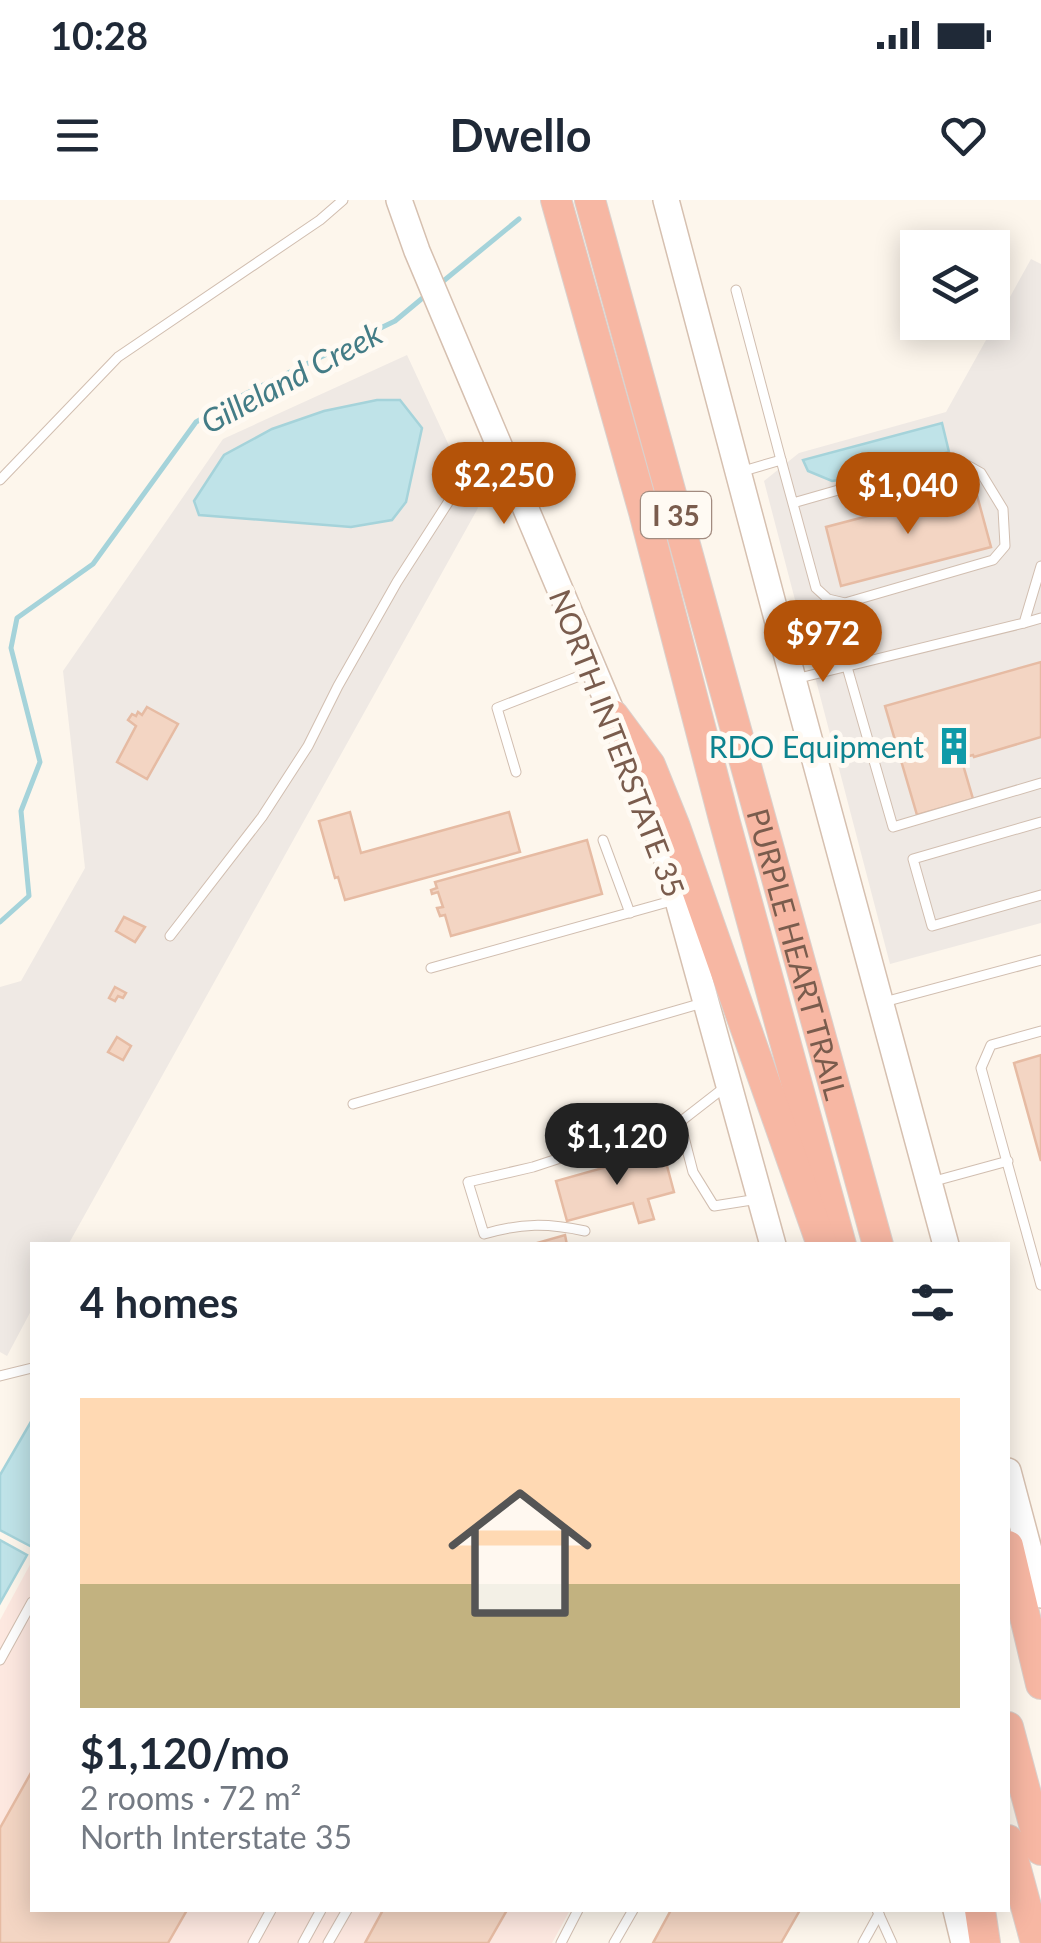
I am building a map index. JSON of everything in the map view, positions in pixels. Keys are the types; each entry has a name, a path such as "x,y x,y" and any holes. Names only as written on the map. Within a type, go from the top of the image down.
{"highway":[{"name":"PURPLE HEART TRAIL","path":"556,200 840,1242"},
{"name":"PURPLE HEART TRAIL","path":"590,200 877,1242"},
{"path":"613,715 650,766 675,827 821,1242"},
{"path":"1026,1546 1041,1684"},
{"path":"1010,1734 1041,1850"},
{"path":"1010,1847 1036,1943"},
{"path":"980,1912 985,1943"}],"main road":[{"name":"NORTH INTERSTATE 35","path":"399,200 613,715 664,850 772,1242"},
{"path":"666,200 945,1242"},
{"path":"1010,1479 1041,1595"},
{"path":"956,1912 964,1943"}],"lane":[{"path":"0,480 118,357 320,220 343,200"},
{"path":"736,290 816,588 828,599 845,603 993,560 1005,546 1003,509 981,473 958,460 936,462 794,503"},
{"path":"738,472 781,460"},
{"path":"170,936 262,817 308,746 397,582 458,487 506,461"},
{"path":"1024,623 1041,566"},
{"path":"792,679 1041,618"},
{"path":"847,667 893,827 1041,784"},
{"path":"516,772 497,708 594,670"},
{"path":"1041,822 912,859 932,926 1041,896"},
{"path":"603,840 630,912"},
{"path":"430,968 677,900"},
{"path":"881,1003 1041,960"},
{"path":"352,1104 706,1002"},
{"path":"1041,1031 990,1045 981,1068 1041,1285"},
{"path":"586,1231 514,1225 484,1234 468,1182 533,1167 654,1123 680,1122 729,1084"},
{"path":"680,1122 693,1172 714,1206 760,1198"},
{"path":"929,1183 1008,1162"},
{"path":"0,1376 30,1368"},
{"path":"0,1660 30,1606"},
{"path":"253,1943 269,1912"},
{"path":"303,1943 319,1912"},
{"path":"328,1943 345,1912"},
{"path":"560,1943 577,1912"},
{"path":"614,1943 631,1912"},
{"path":"863,1943 878,1912"},
{"path":"878,1912 892,1943"}],"shaded area":[{"path":"1031,259 1041,264 1041,923 890,964 764,481 799,453 946,412 986,340 1010,340 1010,297"},
{"path":"407,355 478,508 70,1242 30,1242 30,1313 7,1356 0,1352 0,987 21,981 85,868 63,671 223,439"},
{"path":"30,1565 30,1912 569,1912 552,1943 0,1943 0,1620"}],"water":[{"path":"377,400 400,400 422,428 406,502 392,520 351,527 199,515 194,501 224,455 272,429 324,411"},
{"path":"942,423 949,452 832,481 808,471 803,460"},
{"path":"30,1423 30,1546 0,1530 0,1475"},
{"path":"0,1540 27,1555 0,1603"}],"building":[{"path":"975,488 991,547 841,586 826,527"},
{"name":"RDO Equipment","path":"1041,662 1041,737 961,758 973,799 917,815 885,706"},
{"path":"147,707 178,724 147,779 117,762 136,726 128,720 132,714 142,715"},
{"path":"350,812 361,853 509,812 520,852 345,900 319,821"},
{"path":"587,840 602,894 451,936 445,915 440,916 437,908 443,907 438,892 432,894 431,890 437,888 435,882"},
{"path":"124,917 145,927 135,942 116,931"},
{"path":"115,987 126,993 115,1001 109,998"},
{"path":"117,1037 131,1046 123,1060 108,1052"},
{"path":"1041,1055 1041,1161 1014,1063"},
{"path":"663,1151 674,1192 648,1199 654,1219 639,1223 633,1203 567,1221 556,1181"},
{"path":"565,1235 566,1242 540,1242"},
{"path":"30,1775 30,1912 186,1912 168,1943 0,1943 0,1828"},
{"path":"382,1912 506,1912 488,1943 365,1943"},
{"path":"670,1912 799,1912 781,1943 653,1943"}],"waterway":[{"name":"Gilleland Creek","path":"441,283 519,219"},
{"name":"Gilleland Creek","path":"0,922 29,896 21,811 40,762 11,648 17,618 93,564 196,422 395,321 425,296"}],"place":[{"name":"RDO Equipment","path":"954,746"}]}
